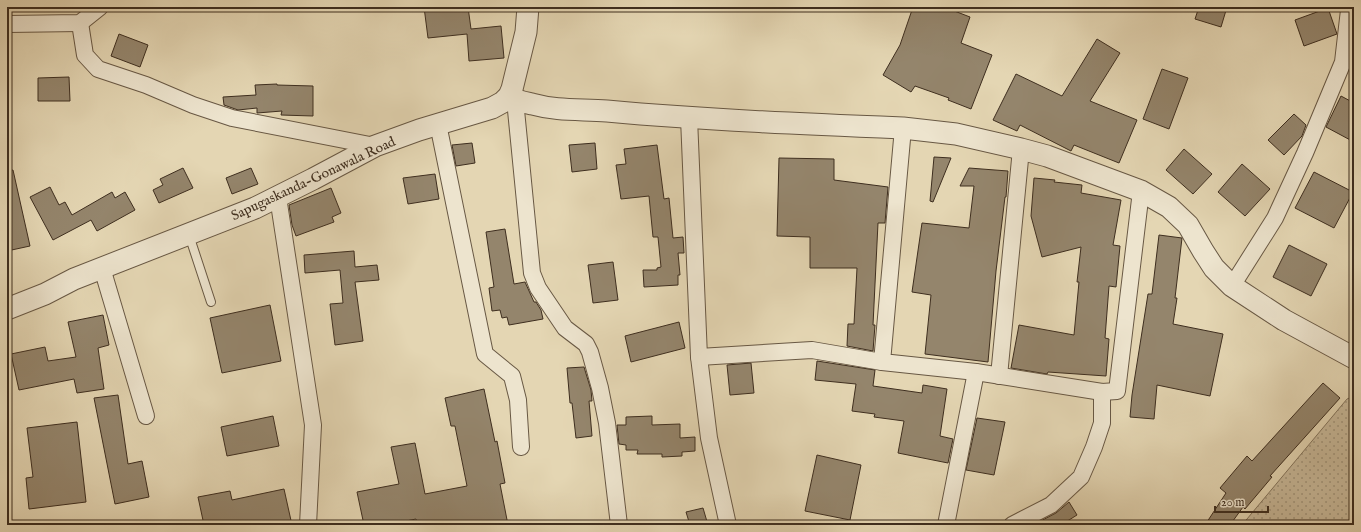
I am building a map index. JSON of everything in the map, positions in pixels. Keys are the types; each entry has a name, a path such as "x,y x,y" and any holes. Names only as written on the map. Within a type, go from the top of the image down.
{"street":[{"path":"7,24 80,23 100,7"},
{"path":"528,7 526,32 512,89 512,98 532,273 538,288 565,328 586,344 590,352 600,388 607,423 619,525"},
{"path":"1232,286 1275,218 1344,62 1347,7"},
{"path":"80,23 85,55 98,69 146,85 193,105 232,118 375,146"},
{"path":"512,98 547,108 596,110 690,118 903,128 956,134 1021,148 1047,156 1141,191 1169,208 1188,225 1214,268 1232,286 1284,320 1354,358"},
{"name":"Sapugaskanda-Gonawala Road","path":"7,309 44,294 74,279 254,208 375,146 438,124 492,108 512,98"},
{"path":"690,118 699,357 709,438 728,525"},
{"path":"438,124 485,354 512,376 518,400 521,447"},
{"path":"882,362 903,128"},
{"path":"999,376 1021,148"},
{"path":"699,357 812,350 882,362 976,372 1102,392 1117,391 1141,191"},
{"path":"278,197 313,425 311,500 308,525"},
{"path":"102,268 146,416"},
{"path":"946,525 976,372"},
{"path":"1012,525 1051,505 1081,477 1102,423 1102,392"}],"lane":[{"path":"189,234 211,302"}],"shaded area":[{"path":"1354,396 1354,525 1242,525 1347,399"}],"building":[{"path":"424,7 468,7 471,29 501,26 504,58 469,61 467,34 428,38"},
{"path":"913,7 944,7 970,17 961,43 992,55 971,109 948,100 949,98 915,86 911,92 883,75 900,45"},
{"path":"1199,7 1227,7 1221,27 1195,19"},
{"path":"1328,8 1337,34 1304,46 1295,20"},
{"path":"119,34 148,45 140,67 111,56"},
{"path":"1097,39 1120,53 1090,101 1137,120 1119,163 1074,145 1071,151 1020,125 1017,131 993,120 1016,74 1062,96"},
{"path":"1162,69 1188,78 1169,129 1143,119"},
{"path":"69,77 70,101 38,101 38,78"},
{"path":"277,84 313,86 313,116 281,115 282,111 257,113 257,108 238,110 224,105 223,97 256,95 255,85"},
{"path":"1341,96 1354,103 1354,142 1326,127"},
{"path":"1294,114 1306,125 1302,136 1284,155 1268,140"},
{"path":"472,143 475,163 456,166 452,145"},
{"path":"595,143 597,169 572,172 569,145"},
{"path":"657,145 664,199 669,198 673,238 683,237 684,253 678,253 680,275 678,275 678,285 644,287 643,270 657,270 657,268 661,267 658,237 653,237 649,196 621,199 616,165 626,164 624,149"},
{"path":"1184,149 1212,174 1193,194 1166,170"},
{"path":"934,157 951,158 933,202 930,201"},
{"path":"779,158 834,159 834,180 888,187 885,223 878,223 873,351 847,346 848,324 854,324 857,268 810,268 810,237 777,236"},
{"path":"1242,164 1270,189 1245,216 1218,192"},
{"path":"183,168 193,188 159,203 153,190 163,185 160,179"},
{"path":"251,168 258,184 232,194 226,178"},
{"path":"969,168 1008,171 996,271 988,362 925,354 931,295 912,292 922,223 969,228 974,186 960,186"},
{"path":"13,170 30,246 7,251 7,171"},
{"path":"1314,172 1353,192 1334,228 1295,208"},
{"path":"435,174 439,199 408,204 403,178"},
{"path":"1034,178 1082,185 1081,193 1121,200 1113,245 1120,246 1116,287 1109,286 1105,338 1109,339 1106,376 1048,372 1047,374 1011,368 1019,325 1074,335 1079,282 1077,282 1081,247 1042,257 1031,216"},
{"path":"50,187 59,205 65,202 72,215 112,192 115,198 125,192 135,210 97,231 91,220 53,240 30,197"},
{"path":"331,188 341,213 332,217 334,222 296,236 292,225 289,205"},
{"path":"505,229 514,284 525,282 534,302 536,302 541,310 543,319 509,325 507,317 502,318 500,310 492,311 489,288 494,287 486,232"},
{"path":"1159,235 1182,238 1175,298 1177,298 1173,324 1223,334 1210,396 1157,385 1154,419 1130,417 1132,395 1148,294 1152,294"},
{"path":"1289,245 1327,264 1311,296 1273,277"},
{"path":"354,251 355,267 377,265 379,280 355,282 363,341 335,345 330,304 343,303 340,270 305,273 304,255"},
{"path":"613,262 618,300 593,303 588,265"},
{"path":"270,305 281,361 222,373 210,318"},
{"path":"103,315 109,345 98,348 104,389 77,393 74,379 19,390 11,354 45,347 48,361 76,357 68,322"},
{"path":"679,322 685,348 631,362 625,336"},
{"path":"817,361 875,370 873,386 922,393 923,385 947,389 940,436 953,439 948,463 898,453 904,421 874,417 875,414 852,411 856,384 815,380"},
{"path":"751,363 754,393 730,395 727,365"},
{"path":"584,367 591,390 592,401 589,401 592,436 576,438 572,403 570,403 567,368"},
{"path":"1323,383 1340,398 1270,476 1272,477 1245,509 1243,507 1230,525 1205,525 1226,493 1220,488 1247,456 1252,461"},
{"path":"484,389 495,442 497,441 505,483 500,484 508,525 418,525 416,519 386,525 364,525 357,492 399,484 391,447 415,443 425,494 467,486 455,426 451,426 445,398"},
{"path":"118,395 128,464 142,461 149,497 115,504 94,398"},
{"path":"273,416 279,446 227,456 221,427"},
{"path":"652,416 652,425 680,424 680,438 695,437 695,451 682,452 682,456 662,457 662,454 637,454 638,450 626,450 626,445 619,444 617,425 626,425 626,417"},
{"path":"977,418 1005,422 994,475 966,470"},
{"path":"77,422 86,502 29,509 26,478 33,477 27,428"},
{"path":"817,455 861,465 850,520 805,511"},
{"path":"284,489 292,525 204,525 198,497 230,491 232,500"},
{"path":"1069,502 1077,515 1061,525 1033,525 1056,513"},
{"path":"703,508 708,525 690,525 686,512"}]}
